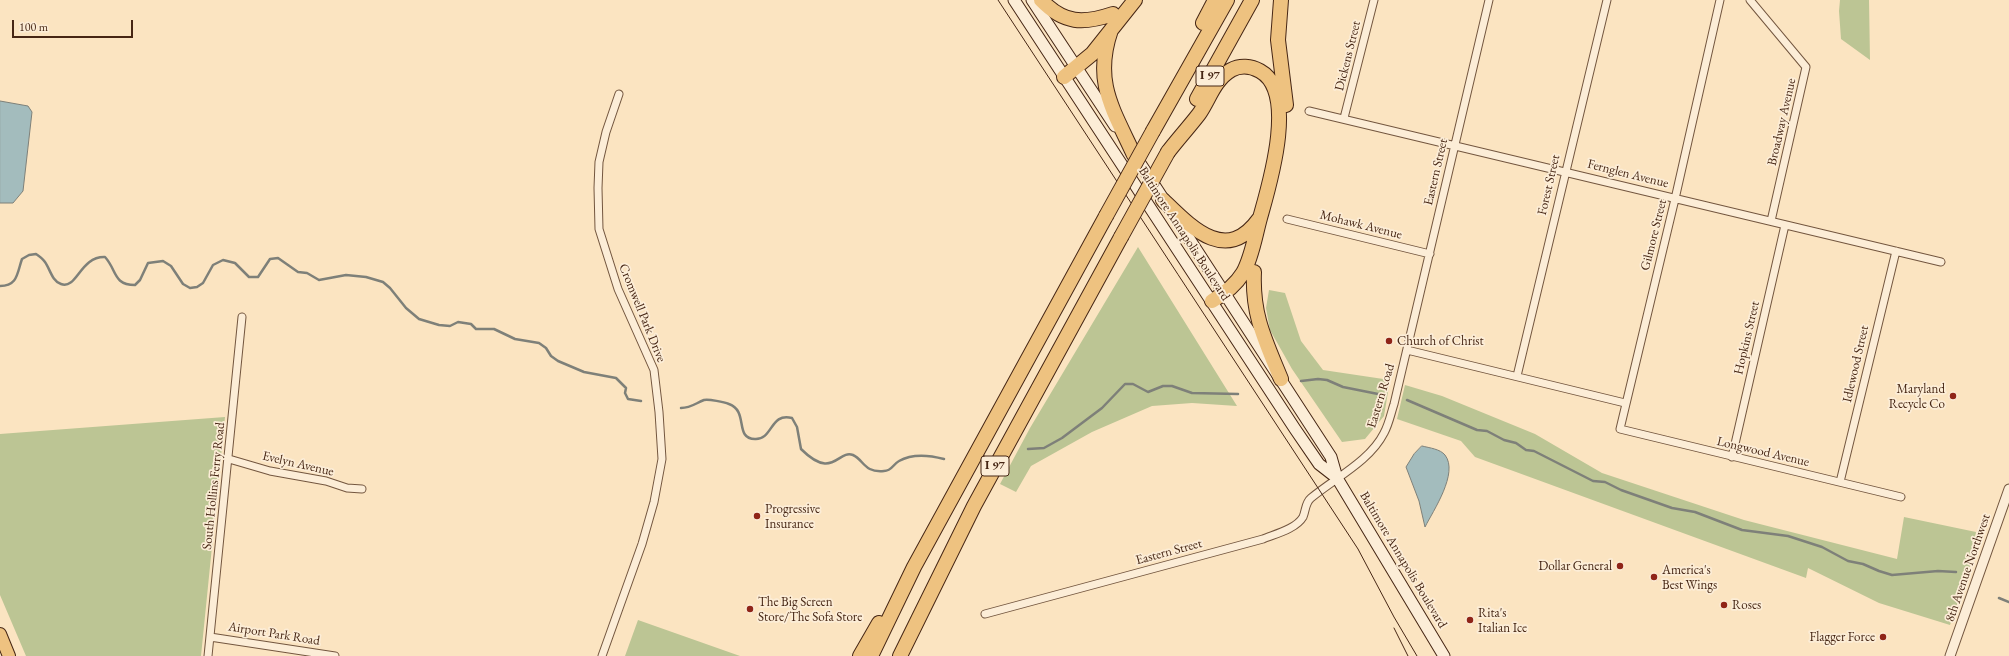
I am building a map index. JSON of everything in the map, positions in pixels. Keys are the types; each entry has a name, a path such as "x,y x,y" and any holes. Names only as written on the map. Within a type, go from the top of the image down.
{"highway":[{"path":"1041,0 1058,14 1072,20 1088,21 1113,14"},
{"path":"1063,75 1074,65 1125,0"},
{"path":"1074,65 1092,54 1135,0"},
{"path":"1169,102 1195,38 1215,0"},
{"name":"I 97","path":"871,656 914,567 1106,216 1227,0"},
{"name":"I 97","path":"900,656 974,506 1252,0"},
{"path":"1281,0 1278,40 1287,118 1286,146 1282,171 1254,272 1253,295 1257,319 1281,379"},
{"path":"1111,30 1104,56 1104,80 1109,100 1134,155"},
{"path":"1168,152 1199,114 1223,76 1232,70 1241,67 1252,68 1262,72 1270,80 1274,90 1279,129 1275,163 1246,267 1226,296"},
{"path":"1163,200 1197,231 1215,239 1228,239 1240,235 1251,228 1260,218"},
{"path":"1214,305 1226,296 1243,287 1254,272"},
{"path":"860,656 868,640 914,567"}],"main road":[{"name":"Baltimore Annapolis Boulevard","path":"1014,0 1319,464 1337,478"},
{"name":"Baltimore Annapolis Boulevard","path":"1032,0 1331,457 1337,478 1444,656"},
{"path":"0,634 9,656"}],"street":[{"name":"Dickens Street","path":"1344,118 1374,0"},
{"name":"Eastern Street","path":"1407,350 1489,0"},
{"name":"Forest Street","path":"1518,376 1565,171 1607,0"},
{"name":"Gilmore Street","path":"1620,429 1720,0"},
{"name":"Broadway Avenue","path":"1750,0 1806,67 1771,221"},
{"name":"Cromwell Park Drive","path":"602,656 644,536 654,502 662,458 654,370 618,289 599,229 599,162 606,132 619,94"},
{"name":"Fernglen Avenue","path":"1309,111 1344,118 1941,262"},
{"name":"Mohawk Avenue","path":"1287,219 1430,254"},
{"name":"Hopkins Street","path":"1732,457 1785,225"},
{"name":"Idlewood Street","path":"1840,482 1896,251"},
{"name":"South Hollins Ferry Road","path":"208,656 242,318"},
{"path":"1407,350 1626,403"},
{"name":"Eastern Road","path":"1337,478 1376,446 1385,432 1407,350"},
{"name":"Longwood Avenue","path":"1620,429 1901,497"},
{"name":"Evelyn Avenue","path":"229,459 270,471 326,481 347,488 362,489"},
{"name":"Eastern Street","path":"985,614 1274,535 1296,524 1303,517 1310,498 1337,478"},
{"name":"8th Avenue Northwest","path":"1950,656 2009,489"},
{"name":"Airport Park Road","path":"210,637 335,656"}],"green space":[{"path":"1840,0 1869,0 1870,60 1841,39 1839,11"},
{"path":"1138,247 1237,406 1192,403 1152,406 1092,432 1031,466 1016,492 1000,484 1030,428"},
{"path":"1269,290 1285,293 1301,341 1323,370 1390,380 1384,416 1365,439 1342,442 1292,369 1270,330 1266,308"},
{"path":"1405,385 1442,396 1535,434 1602,473 1744,520 1897,559 1904,517 1976,532 1970,566 1950,625 1879,603 1808,568 1806,578 1475,457 1461,441 1397,419"},
{"path":"225,417 201,656 26,656 0,595 0,434"},
{"path":"638,620 740,656 625,656"}],"water":[{"path":"0,101 28,106 32,112 23,191 13,203 0,203"},
{"path":"1422,446 1435,449 1443,453 1448,463 1449,472 1439,502 1425,527 1419,501 1406,467 1414,454"}],"waterway":[{"path":"0,286 10,284 14,281 18,274 22,259 29,255 36,254 45,262 55,280 61,284 66,285 71,282 90,262 97,258 105,257 119,280 128,284 135,285 140,280 148,263 163,261 171,266 183,284 190,288 197,287 203,283 213,265 223,260 235,263 249,277 258,277 270,259 278,258 298,272 307,273 319,280 346,275 366,277 383,282 390,288 406,308 419,319 439,325 450,326 458,322 471,324 476,329 494,329 515,339 539,343 558,361 584,372 616,378 626,388 625,393 628,399 641,401"},
{"path":"1301,381 1318,379 1327,380 1343,387 1383,395"},
{"path":"1028,449 1044,448 1062,438 1102,408 1125,384 1133,384 1148,392 1163,386 1172,386 1192,393 1238,394"},
{"path":"681,408 691,406 704,400 729,404 739,412 745,435 749,438 755,439 761,438 765,435 779,419 785,417 792,418 797,427 801,449 821,463 833,462 848,454 857,457 865,466 872,470 887,471 904,458 915,456 933,456 944,459"},
{"path":"1407,400 1477,430 1487,431 1504,440 1516,443 1526,450 1534,451 1593,481 1605,482 1621,490 1672,508 1695,512 1742,530 1788,536 1822,547 1848,561 1863,564 1892,575 1938,571 1956,572"},
{"path":"1999,598 2009,602"}],"tram line":[{"path":"998,0 1358,549 1394,617 1417,656"},
{"path":"1394,628 1408,656"}],"place":[{"name":"Church of Christ","path":"1389,341"},
{"name":"Maryland Recycle Co","path":"1953,396"},
{"name":"Progressive Insurance","path":"757,516"},
{"name":"Dollar General","path":"1620,566"},
{"name":"America's Best Wings","path":"1654,577"},
{"name":"Roses","path":"1724,605"},
{"name":"The Big Screen Store/The Sofa Store","path":"750,609"},
{"name":"Rita's Italian Ice","path":"1470,620"},
{"name":"Flagger Force","path":"1883,637"}]}
